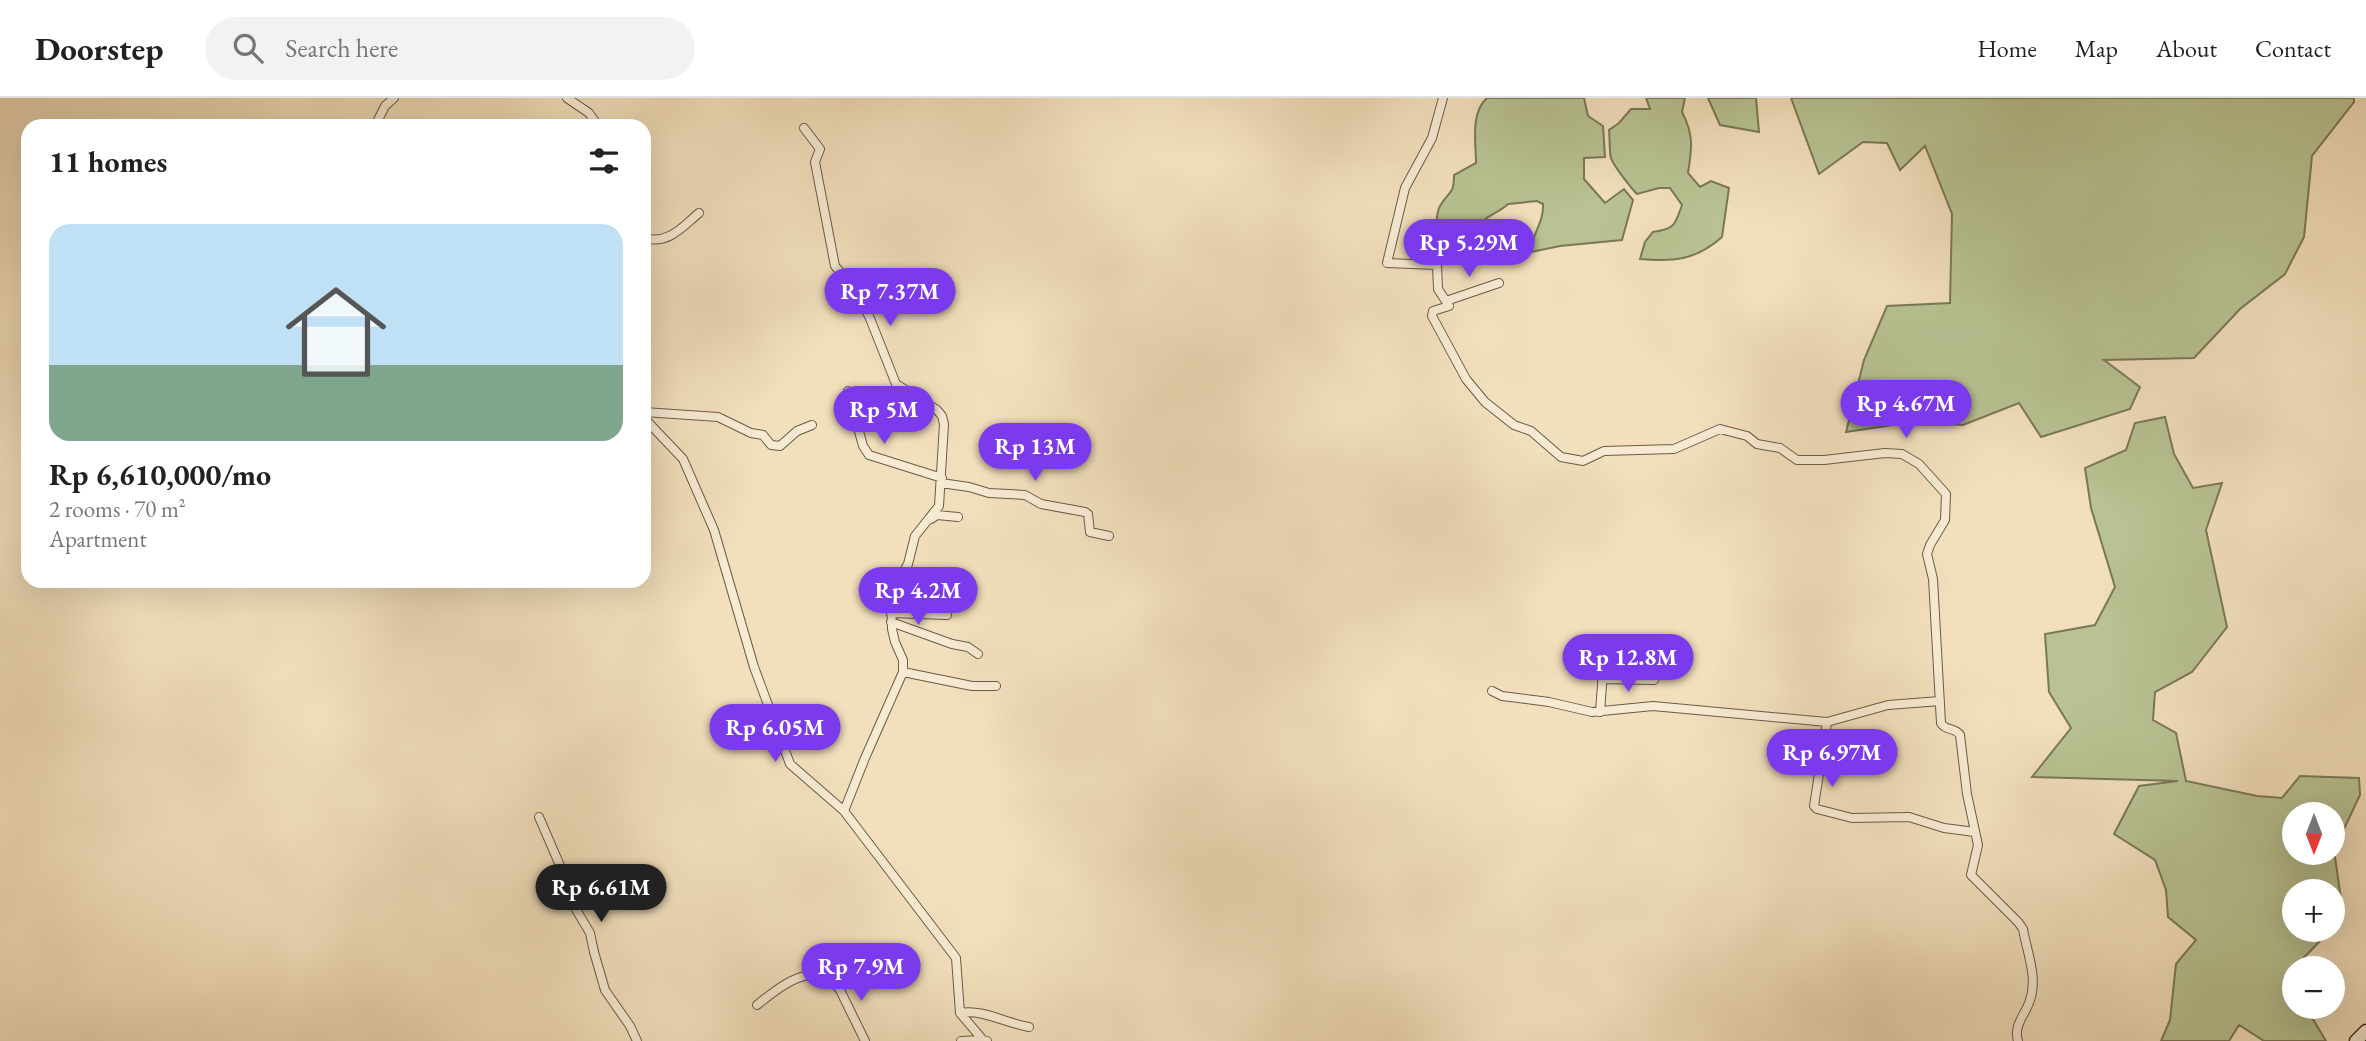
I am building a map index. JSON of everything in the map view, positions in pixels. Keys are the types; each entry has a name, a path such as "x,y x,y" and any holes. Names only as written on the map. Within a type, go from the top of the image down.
{"street":[{"path":"378,119 385,106 394,98"},
{"path":"567,98 593,119"},
{"path":"1443,98 1433,138 1405,188 1387,263 1437,265 1438,289 1448,307 1433,311 1432,314 1466,379 1485,402 1514,425 1531,431 1561,457 1583,461 1604,451 1674,449 1720,429 1747,436 1757,444 1782,449 1795,460 1904,454 1919,464 1947,496 1945,520 1927,554 1933,579 1942,726 1960,734 1967,794 1978,849 1972,875 2020,924 2034,978 2030,1002 2018,1025 2017,1040"},
{"path":"804,128 820,149 815,166 835,266 852,286 869,316 896,384 943,416 942,481 939,506 931,519"},
{"path":"651,238 663,239 677,233 699,212"},
{"path":"1446,301 1499,283"},
{"path":"848,391 863,446 869,455 942,481 989,493 1027,495 1041,504 1085,512 1088,515 1090,532 1108,536"},
{"path":"651,412 718,417 751,433 765,436 771,445 780,446 797,431 812,425"},
{"path":"651,425 683,459 714,530 754,667 790,764 844,811 956,958 960,1013 985,1040"},
{"path":"844,811 864,758 903,672 903,660 895,642 891,617 891,595 908,564 915,537 936,515 958,517"},
{"path":"891,617 947,615"},
{"path":"891,617 951,644 968,647 978,654"},
{"path":"1600,712 1605,644"},
{"path":"903,672 972,686 996,686"},
{"path":"1602,679 1654,680"},
{"path":"1492,691 1502,696 1549,702 1585,711 1653,706 1828,722 1888,705 1940,701"},
{"path":"1828,722 1815,808 1852,818 1909,817 1944,828 1975,832"},
{"path":"539,817 571,891 574,906 590,933 605,990 637,1041"},
{"path":"757,1005 789,982 814,975 828,976 840,990 865,1041"},
{"path":"960,1013 984,1013 1002,1021 1029,1027"},
{"path":"2356,1041 2366,1031"},
{"path":"961,1041 985,1040"}],"green space":[{"path":"1487,98 1584,98 1588,116 1603,126 1605,157 1584,158 1584,179 1605,203 1624,189 1633,200 1622,240 1560,246 1531,252 1543,211 1543,204 1537,201 1508,204 1478,227 1436,230 1437,215 1452,190 1454,175 1476,163 1476,120"},
{"path":"1646,98 1685,98 1682,112 1689,128 1691,142 1688,173 1700,187 1711,181 1729,188 1722,237 1703,251 1684,258 1640,259 1645,242 1653,232 1673,225 1682,205 1670,188 1637,194 1611,158 1609,130 1631,109 1650,109"},
{"path":"1708,98 1756,98 1759,132 1720,125"},
{"path":"1791,98 2354,98 2354,102 2312,156 2304,237 2285,274 2240,309 2194,358 2104,360 2140,387 2130,409 2041,437 2019,403 1963,425 1913,422 1846,432 1864,360 1887,306 1950,303 1952,214 1925,146 1900,170 1887,143 1863,142 1819,174"},
{"path":"2165,417 2174,454 2193,488 2222,483 2206,530 2227,627 2192,672 2155,692 2153,720 2176,733 2186,781 2257,796 2282,798 2300,776 2359,778 2360,795 2345,827 2345,802 2282,802 2282,865 2336,865 2338,879 2282,879 2282,942 2319,942 2305,956 2282,956 2282,1019 2313,1019 2326,1041 2264,1041 2239,1025 2229,1041 2161,1041 2170,1020 2176,964 2196,940 2168,917 2166,890 2155,860 2114,834 2139,786 2178,781 2032,777 2071,728 2049,692 2045,634 2095,625 2115,587 2091,508 2085,468 2126,450 2135,423"}]}
